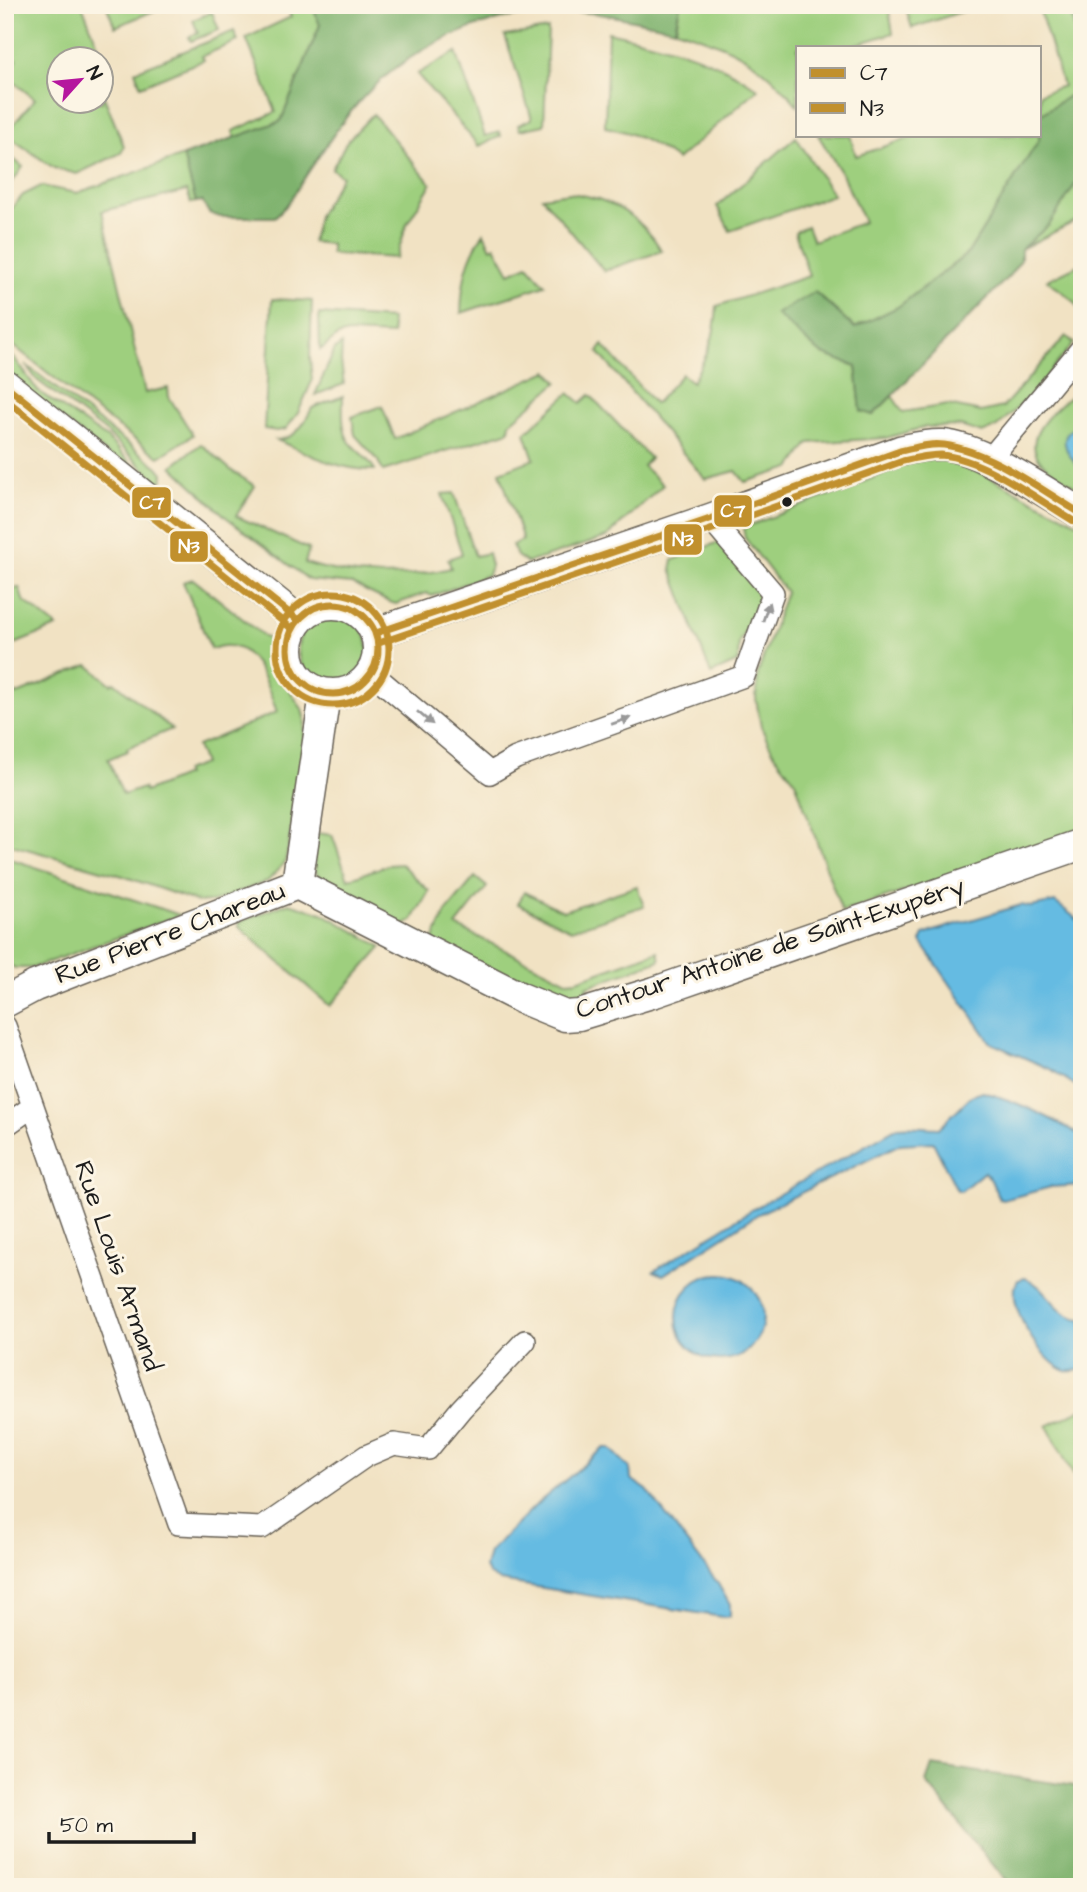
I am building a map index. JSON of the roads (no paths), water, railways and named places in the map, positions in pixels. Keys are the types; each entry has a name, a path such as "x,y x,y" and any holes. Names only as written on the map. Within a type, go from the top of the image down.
{"street":[{"path":"989,460 1082,348"},
{"path":"5,385 298,620"},
{"path":"376,633 900,451 923,446 942,445 965,449 1082,514"},
{"path":"373,674 490,773 516,758 744,677 773,593 716,526"},
{"path":"341,604 362,614 376,633 378,657 373,674 348,692 324,694 304,683 290,664 288,641 298,620 317,606 341,604"},
{"path":"296,884 324,694"},
{"name":"Contour Antoine de Saint-Exupéry","path":"296,884 521,999 565,1016 579,1015 655,992 1082,844"},
{"name":"Rue Pierre Chareau","path":"5,1002 35,986 296,884"},
{"name":"Rue Louis Armand","path":"5,1026 179,1524 262,1528 366,1456 394,1444 428,1449 461,1409 525,1341"},
{"path":"5,1126 32,1107"}],"water":[{"path":"1082,425 1082,468 1067,451 1065,439 1068,433"},
{"path":"1055,902 1082,923 1082,1090 1052,1070 991,1043 921,942 924,935 937,930 1021,905 1031,907"},
{"path":"983,1092 1034,1111 1082,1136 1082,1185 1051,1187 1003,1200 999,1199 991,1180 984,1172 961,1191 957,1190 933,1142 900,1144 758,1214 663,1275 654,1271 753,1209 898,1127 939,1128 971,1096"},
{"path":"720,1274 737,1277 751,1286 760,1300 763,1317 760,1334 751,1348 737,1357 720,1360 703,1357 689,1348 680,1334 677,1317 680,1300 689,1286 703,1277"},
{"path":"1025,1278 1040,1288 1065,1313 1082,1319 1082,1369 1068,1371 1056,1366 1027,1331 1020,1317 1015,1290 1018,1280"},
{"path":"604,1448 610,1448 630,1468 631,1479 647,1490 717,1582 730,1605 730,1616 722,1617 500,1581 488,1574 485,1568 489,1552 538,1503"}]}
